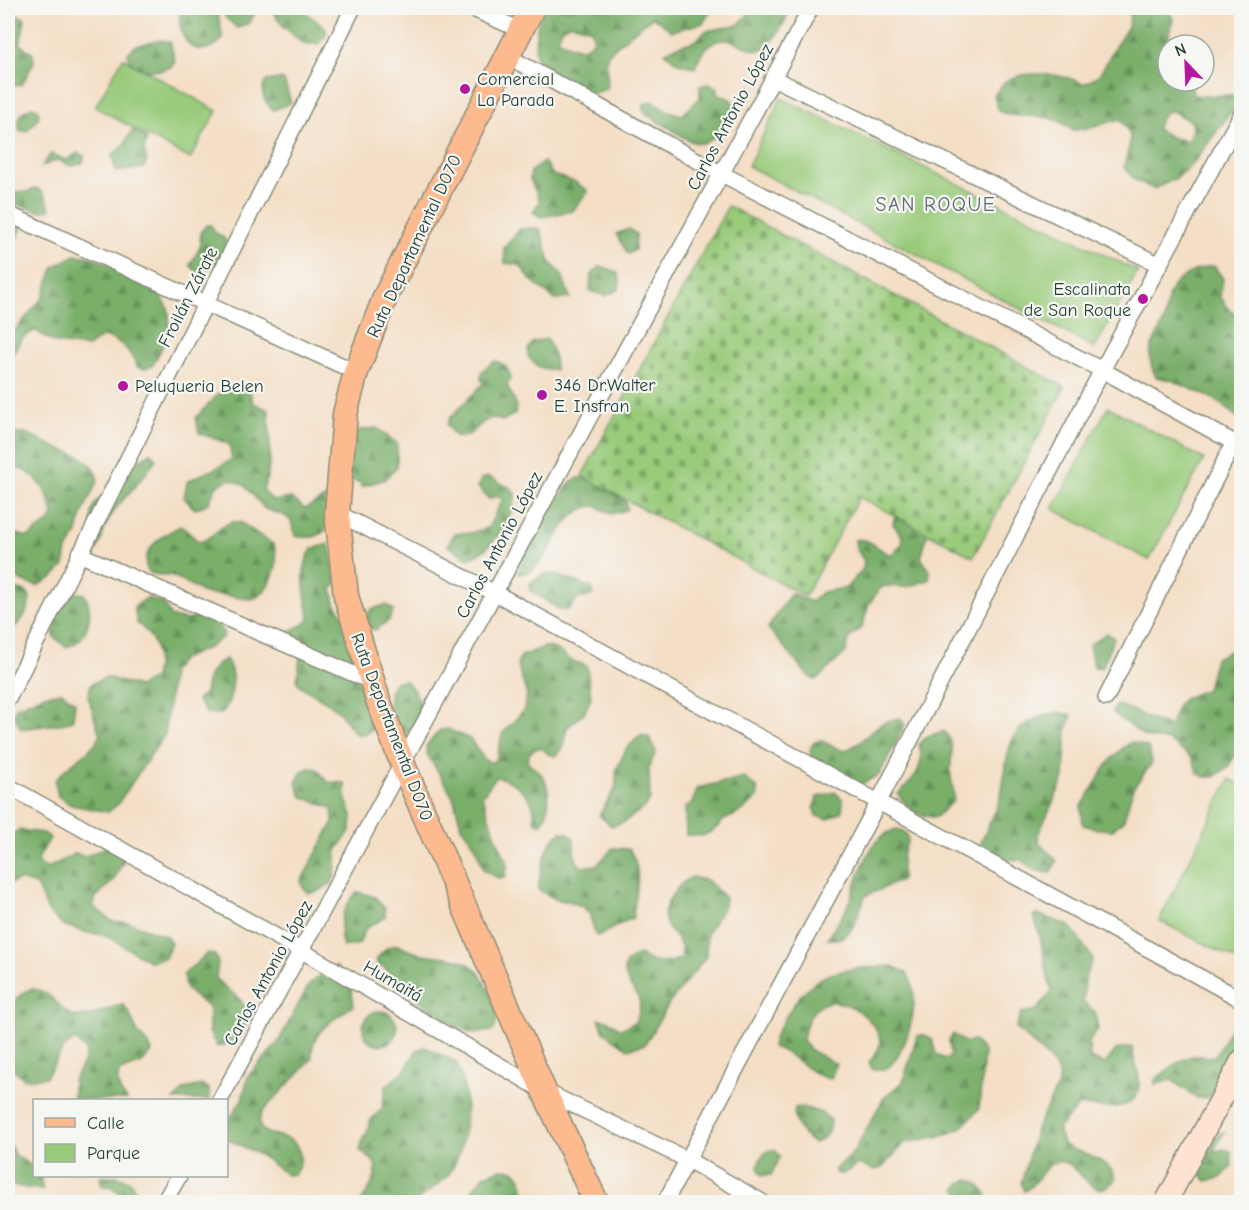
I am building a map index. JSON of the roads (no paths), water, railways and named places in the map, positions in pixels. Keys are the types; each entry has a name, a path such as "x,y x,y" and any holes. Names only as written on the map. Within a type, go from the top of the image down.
{"main road":[{"name":"Ruta Departamental D070","path":"532,8 386,296 357,372 345,414 337,513 346,596 372,682 403,765 544,1091 596,1203"},
{"path":"1166,1203 1242,1060"}],"street":[{"name":"Froilán Zárate","path":"8,699 353,8"},
{"path":"471,8 520,30"},
{"name":"Carlos Antonio López","path":"221,1099 811,8"},
{"path":"507,56 722,174 1102,370 1238,444 1106,698"},
{"path":"773,78 1160,265"},
{"path":"665,1203 879,801 1102,370 1242,113"},
{"path":"8,214 357,372"},
{"path":"337,513 495,593 1242,1000"},
{"path":"79,554 372,682"},
{"name":"Humaitá","path":"8,786 302,951 544,1091 688,1160 762,1203"},
{"path":"165,1203 178,1177"}],"place":[{"name":"Comercial La Parada","path":"465,89"},
{"name":"Escalinata de San Roque","path":"1143,299"},
{"name":"Peluqueria Belen","path":"123,386"},
{"name":"346 Dr.Walter E. Insfran","path":"542,395"}],"district":[{"name":"SAN ROQUE","path":"936,204"}]}
